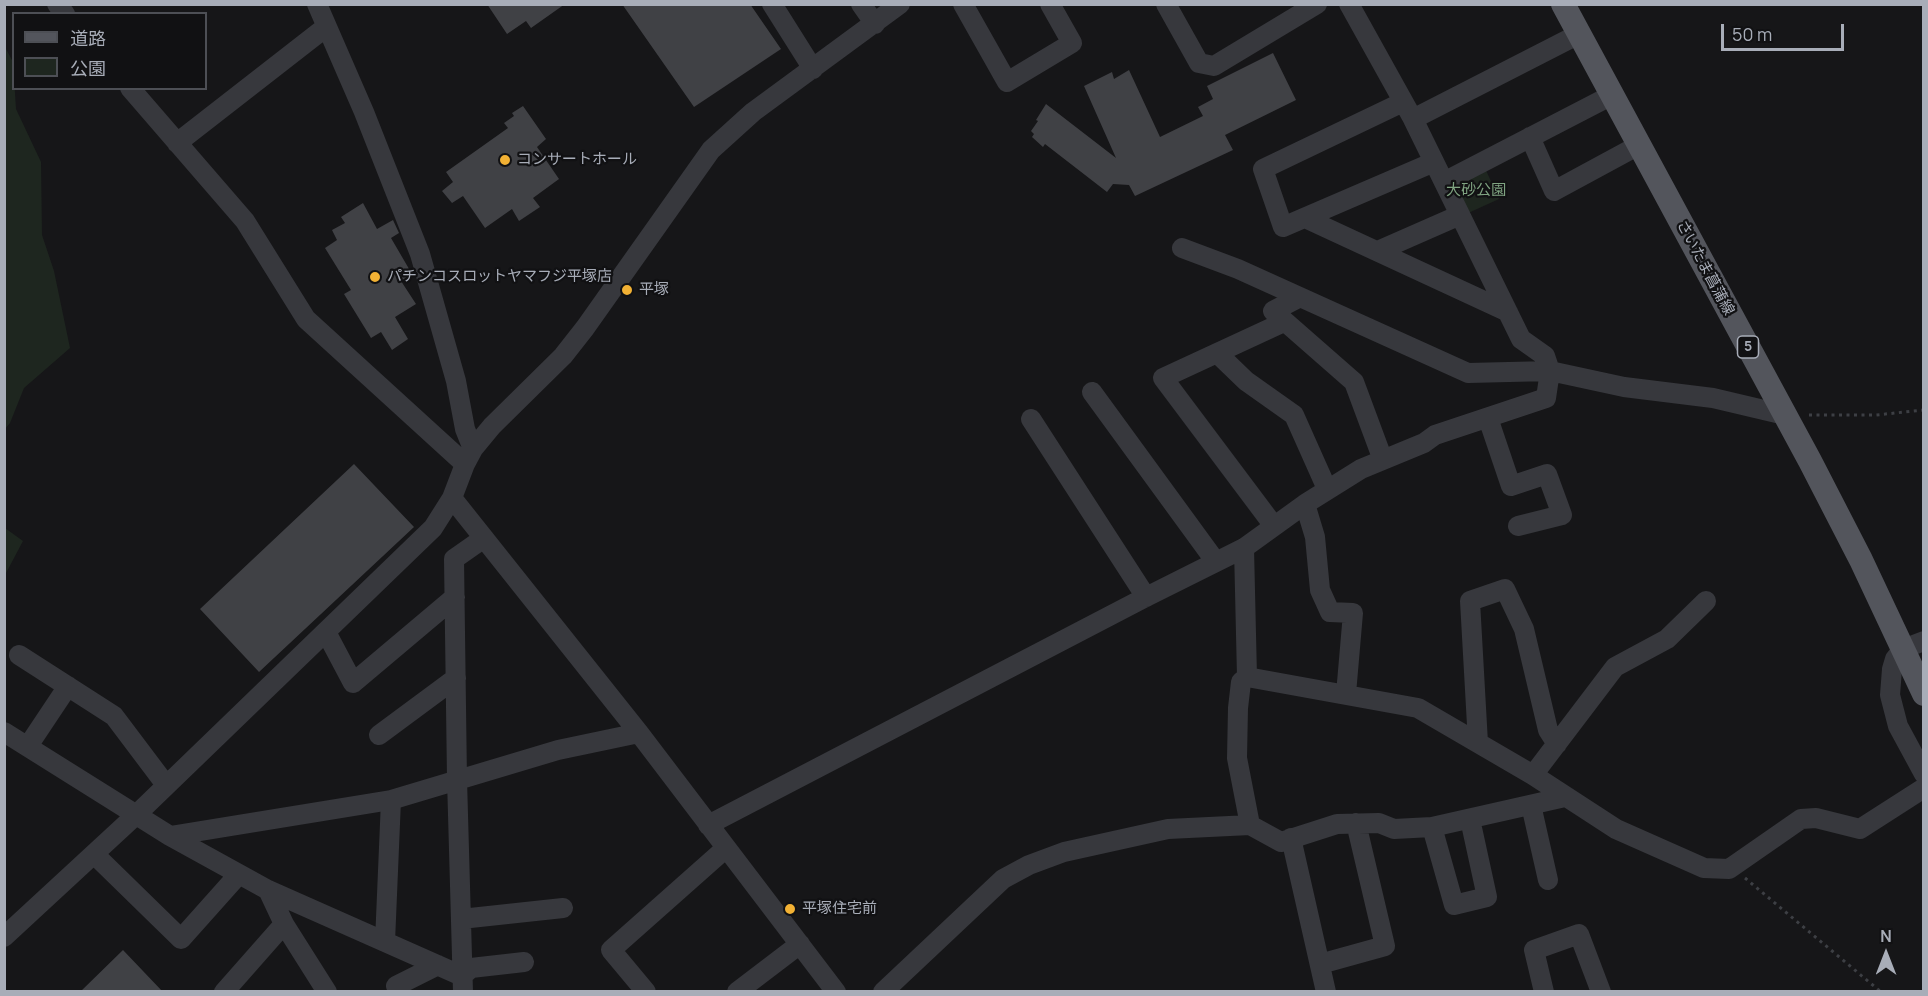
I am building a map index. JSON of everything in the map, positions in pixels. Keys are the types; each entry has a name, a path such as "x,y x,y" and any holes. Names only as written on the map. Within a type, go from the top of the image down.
{"main road":[{"name":"さいたま菖蒲線","path":"1563,4 1861,560 1913,645 1923,694"}],"street":[{"path":"317,4 420,254 456,381 469,456"},
{"path":"772,4 813,69"},
{"path":"861,4 875,24"},
{"path":"4,937 94,854 433,528 452,498 469,456 492,426 562,356 585,328 711,150 753,112 900,4"},
{"path":"963,4 1007,82 1072,43 1050,4"},
{"path":"1166,4 1199,63 1214,66 1317,4"},
{"path":"708,825 1244,548 1327,489 1361,469 1424,443 1435,435 1546,398 1550,371 1545,356 1521,339 1413,119 1349,4"},
{"path":"177,143 326,27"},
{"path":"1413,119 1579,34"},
{"path":"132,90 245,221 306,320 469,456"},
{"path":"1444,182 1612,95"},
{"path":"1403,102 1263,169 1283,227 1434,162"},
{"path":"1530,137 1554,191 1639,145"},
{"path":"1378,251 1460,215"},
{"path":"1305,218 1508,312"},
{"path":"1182,248 1238,269 1468,373 1550,371 1624,387 1713,398 1785,415"},
{"path":"1300,297 1274,311 1354,382 1383,460"},
{"path":"1274,526 1163,378 1284,322"},
{"path":"1217,353 1246,381 1294,416 1327,489"},
{"path":"1092,392 1216,562"},
{"path":"1488,418 1511,486 1547,474 1562,515 1518,526"},
{"path":"1031,419 1146,597"},
{"path":"452,498 639,733 836,992"},
{"path":"1305,504 1315,537 1320,590 1330,612 1353,613 1346,694"},
{"path":"463,984 454,559 484,538"},
{"path":"1244,548 1247,676 1241,682 1237,758 1250,825"},
{"path":"1478,743 1470,600 1504,589 1524,629 1548,730 1557,744"},
{"path":"326,632 353,683 455,597"},
{"path":"1533,775 1615,667 1667,639 1706,601"},
{"path":"1913,645 1895,659 1892,669 1892,704 1898,726 1923,774"},
{"path":"19,655 114,716 166,785"},
{"path":"1247,676 1418,708 1533,775 1616,830 1704,868 1729,869 1801,819 1816,818 1860,829 1923,788"},
{"path":"379,735 456,678"},
{"path":"28,746 68,686"},
{"path":"4,732 137,813 170,836 268,890 438,965 463,984"},
{"path":"170,836 391,800 558,750 639,733"},
{"path":"883,992 1003,879 1029,865 1064,852 1168,829 1250,825 1281,842 1336,824 1379,823 1394,830 1432,827 1565,797"},
{"path":"385,942 391,800"},
{"path":"1531,805 1548,880"},
{"path":"1432,827 1454,905 1487,897 1470,819"},
{"path":"1320,964 1385,946 1356,823"},
{"path":"1291,838 1326,992"},
{"path":"646,992 611,951 726,848"},
{"path":"94,854 181,939 239,874"},
{"path":"268,890 284,924 327,992"},
{"path":"460,919 563,908"},
{"path":"233,988 284,924"},
{"path":"1544,992 1534,950 1579,934 1601,992"},
{"path":"737,992 800,944"},
{"path":"463,984 471,968 524,962"},
{"path":"396,986 438,965"}],"path":[{"path":"1785,415 1876,415 1923,410"},
{"path":"1732,867 1881,992"}],"green space":[{"path":"5,47 12,60 12,90 15,90 16,109 41,162 42,235 54,271 70,348 24,388 10,423 5,429"},
{"name":"大砂公園","path":"1485,168 1499,199 1466,214 1455,182"},
{"path":"5,528 23,541 5,575"}],"building":[{"path":"487,4 565,4 531,28 526,21 507,34"},
{"path":"622,4 750,4 781,49 694,107"},
{"path":"1273,53 1296,100 1225,135 1233,150 1135,196 1129,185 1113,184 1107,192 1045,144 1043,147 1032,137 1034,134 1031,131 1046,104 1116,158 1084,86 1112,72 1114,79 1129,70 1160,137 1203,116 1198,107 1213,99 1207,86"},
{"name":"コンサートホール","path":"523,106 546,139 537,147 559,179 533,198 540,207 519,221 512,209 485,228 463,196 452,203 442,191 453,182 446,172 508,128 504,123 514,116 512,113"},
{"name":"パチンコスロットヤマフジ平塚店","path":"363,203 377,229 393,220 399,233 391,238 412,274 401,281 416,304 395,317 408,339 392,350 381,332 371,338 344,294 351,290 325,248 337,240 332,230 345,223 341,217"},
{"path":"354,464 414,527 259,672 200,609"},
{"path":"123,950 163,992 80,992"}],"place":[{"name":"コンサートホール","path":"505,160"},
{"name":"パチンコスロットヤマフジ平塚店","path":"375,277"},
{"name":"平塚","path":"627,290"},
{"name":"平塚住宅前","path":"790,909"}]}
